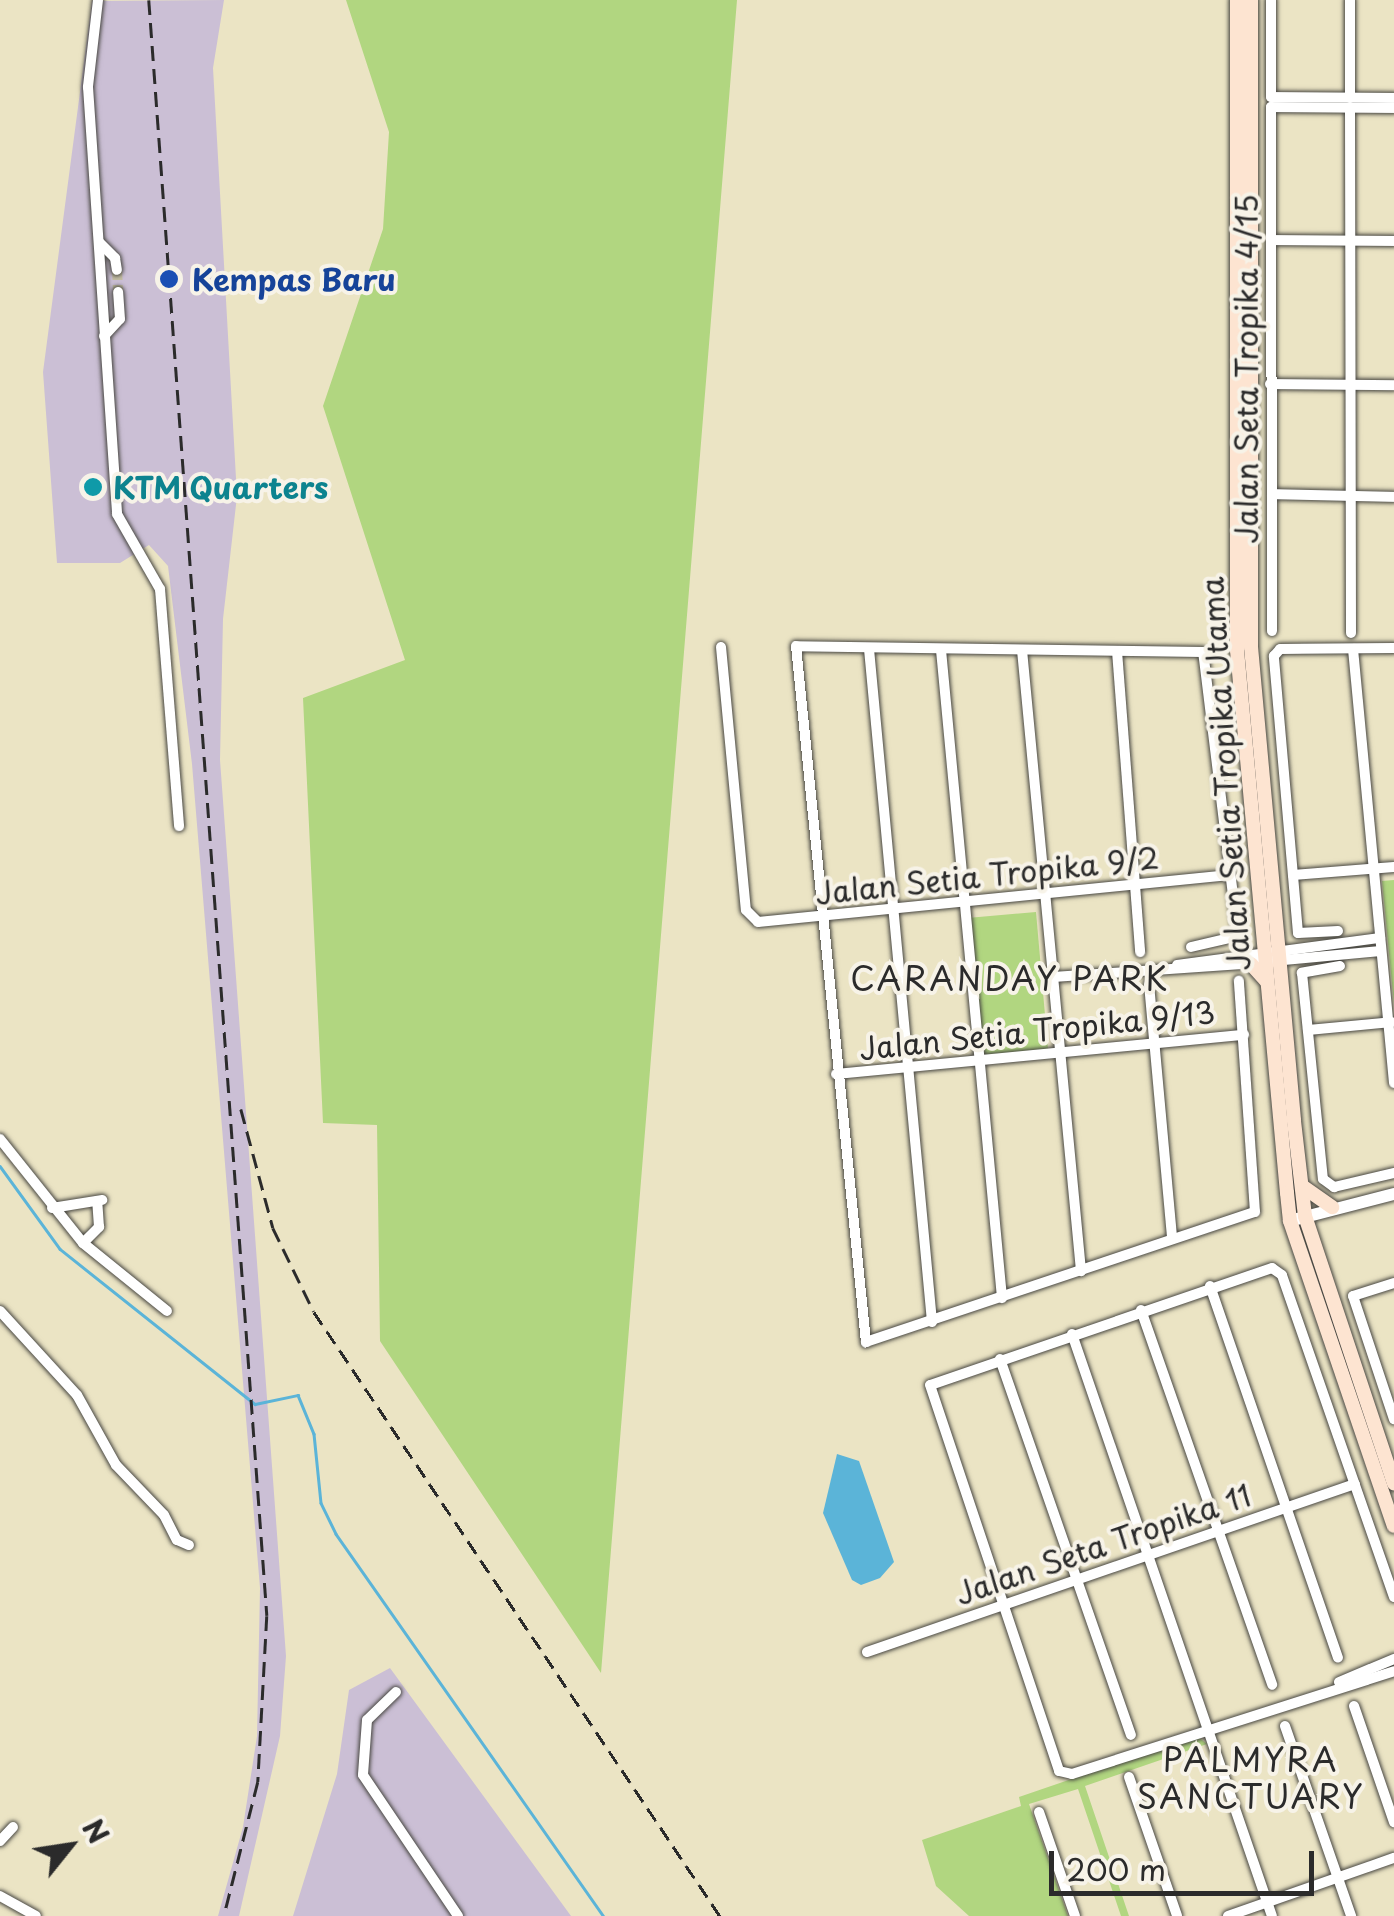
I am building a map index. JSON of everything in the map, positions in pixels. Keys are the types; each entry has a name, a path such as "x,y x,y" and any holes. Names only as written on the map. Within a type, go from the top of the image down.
{"main road":[{"name":"Jalan Setia Tropika Utama","path":"1237,0 1236,650 1258,955 1301,1185 1297,1218 1394,1484"},
{"name":"Jalan Setia Tropika Utama","path":"1251,0 1251,647 1258,955 1267,983 1297,1218 1393,1521"},
{"path":"1301,1185 1332,1207"}],"street":[{"path":"98,0 88,87 117,514 160,588 179,826"},
{"name":"Jalan Seta Tropika 4/15","path":"1271,0 1272,631"},
{"path":"1350,0 1351,633"},
{"path":"1350,103 1394,98"},
{"path":"1271,102 1394,108"},
{"path":"1270,240 1394,241"},
{"path":"98,242 115,258 116,270"},
{"path":"104,336 120,319 118,292"},
{"path":"1270,384 1394,385"},
{"path":"1272,494 1394,497"},
{"path":"1192,946 1238,939 1202,652 796,646 861,1334 873,1342 1249,1215 1259,1202 1238,981"},
{"name":"Jalan Setia Tropika 9/2","path":"721,647 750,917 819,918 1230,875"},
{"path":"1338,931 1300,935 1274,656 1280,649 1394,648"},
{"path":"869,649 932,1322"},
{"path":"1353,649 1394,1084"},
{"path":"942,650 1002,1298"},
{"path":"1022,650 1081,1271"},
{"path":"1117,651 1140,952"},
{"path":"1292,875 1394,867"},
{"path":"1320,950 1380,938"},
{"path":"1053,977 1320,950 1381,951"},
{"path":"1340,966 1303,970 1324,1179 1334,1187 1394,1173"},
{"path":"1149,984 1172,1238"},
{"path":"1308,1030 1391,1022"},
{"name":"Jalan Setia Tropika 9/13","path":"836,1074 980,1064 1244,1035"},
{"path":"0,1139 84,1243 167,1311"},
{"path":"1297,1218 1394,1194"},
{"path":"52,1208 100,1200 99,1227 84,1243"},
{"path":"1393,1664 1072,1774 1059,1771 928,1390 934,1381 1262,1268 1282,1275 1394,1597"},
{"path":"1394,1283 1356,1292 1354,1302 1394,1419"},
{"path":"1210,1286 1338,1658"},
{"path":"1142,1310 1272,1685"},
{"path":"0,1311 77,1395 116,1465 164,1515 176,1540 189,1545"},
{"path":"1072,1334 1272,1916"},
{"path":"1000,1359 1131,1735"},
{"name":"Jalan Seta Tropika 11","path":"867,1652 1354,1484"},
{"path":"396,1692 367,1720 363,1774 458,1916"},
{"path":"1354,1706 1394,1822"},
{"path":"1285,1726 1351,1916"},
{"path":"1129,1777 1176,1916"},
{"path":"1038,1812 1075,1916"},
{"path":"0,1842 12,1828"},
{"path":"1228,1916 1394,1858"},
{"path":"0,1896 36,1916"},
{"path":"6,1916 12,1903"}],"shaded area":[{"path":"224,0 213,68 237,496 223,619 220,760 286,1656 280,1736 239,1916 218,1916 243,1827 257,1736 260,1588 192,764 168,566 149,545 120,563 57,563 43,372 92,1"},
{"path":"390,1668 571,1916 293,1916 337,1774 349,1690"}],"green space":[{"path":"346,0 737,0 601,1673 380,1341 377,1125 323,1123 303,698 405,660 323,406 383,229 389,132"},
{"path":"1394,880 1394,1004 1382,881"},
{"name":"CARANDAY PARK","path":"1036,912 1048,1053 983,1059 970,918"},
{"path":"1197,1736 1207,1744 1085,1786 1129,1916 1121,1916 1078,1789 1029,1804 1068,1916 969,1916 936,1886 922,1840 1021,1806 1019,1797"}],"water":[{"path":"837,1454 859,1461 894,1562 880,1578 861,1585 852,1580 823,1513"}],"waterway":[{"path":"0,1166 60,1249 255,1404 298,1395 314,1434 321,1503 336,1534 603,1916"}],"tunnel":[{"path":"117,270 118,292"}],"railway":[{"path":"149,0 267,1616 258,1782 224,1916"},
{"path":"241,1109 273,1228 314,1312 720,1916"}],"place":[{"name":"Kempas Baru","path":"169,279"},
{"name":"KTM Quarters","path":"93,487"}],"district":[{"name":"CARANDAY PARK","path":"1010,978"},
{"name":"PALMYRA SANCTUARY","path":"1251,1778"}]}
